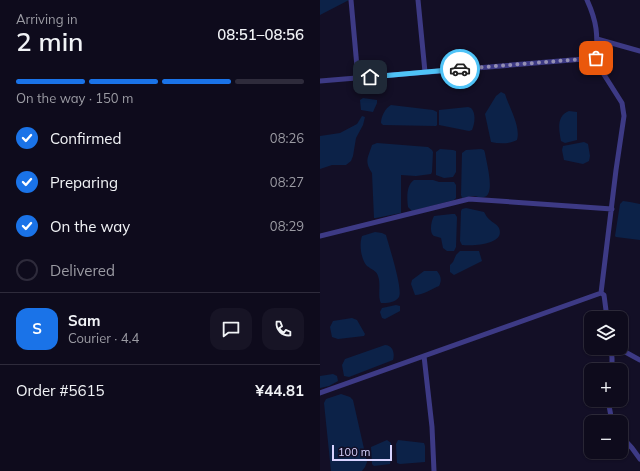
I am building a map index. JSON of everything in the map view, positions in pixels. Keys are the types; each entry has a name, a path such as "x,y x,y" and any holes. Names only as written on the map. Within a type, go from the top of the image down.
{"street":[{"path":"351,0 358,78"},
{"path":"418,0 425,72"},
{"path":"587,0 594,18 598,39 596,58 603,73 622,104 624,112 601,293 604,295 606,311"},
{"path":"598,39 640,51"},
{"path":"320,81 596,58"},
{"path":"320,236 469,200 612,209"},
{"path":"320,392 601,293"},
{"path":"628,353 640,360"},
{"path":"424,356 432,427 434,471"},
{"path":"628,444 640,459"}],"water":[{"path":"320,0 349,0 320,15"},
{"path":"501,92 505,94 512,111 518,135 517,140 498,143 491,142 485,114 496,96"},
{"path":"363,98 377,100 373,112 361,110 360,100"},
{"path":"391,105 433,110 437,112 437,125 383,125 381,121 385,110"},
{"path":"468,107 473,110 474,115 472,130 469,131 439,125 439,110"},
{"path":"569,111 577,112 577,140 565,143 561,141 559,124 562,116"},
{"path":"362,116 365,117 363,125 356,138 351,161 346,165 332,165 320,169 320,136 340,133 357,124"},
{"path":"584,142 588,144 590,156 589,161 583,164 564,160 562,150 563,146"},
{"path":"377,143 428,147 433,152 431,174 416,176 401,175 401,213 374,218 372,173 367,162 372,145"},
{"path":"440,149 456,151 456,172 453,177 444,178 436,175 436,152"},
{"path":"466,150 484,150 485,153 489,177 490,184 488,195 484,197 473,196 462,198 462,153"},
{"path":"414,180 454,182 456,185 456,198 454,200 412,211 408,207 407,196 411,182"},
{"path":"623,201 640,204 640,240 615,236 620,204"},
{"path":"466,208 484,212 499,228 500,234 497,238 493,241 480,245 462,245 460,241 461,211 462,209"},
{"path":"455,214 457,217 456,247 454,251 447,251 443,248 441,238 432,234 431,224 434,216"},
{"path":"375,232 386,235 399,285 399,297 391,302 381,303 379,298 379,279 375,271 365,263 361,252 362,236"},
{"path":"460,251 479,251 482,261 454,275 450,272 450,265"},
{"path":"424,271 437,271 441,278 441,282 439,286 427,292 415,295 411,284 412,280"},
{"path":"396,305 400,306 400,311 385,319 382,318 380,312 382,308"},
{"path":"352,318 357,320 365,334 364,336 338,339 332,337 330,327 333,321"},
{"path":"385,345 392,348 394,355 393,360 349,377 344,376 342,365 345,359"},
{"path":"333,374 337,376 338,381 329,386 320,388 320,376"},
{"path":"341,394 350,397 353,400 367,462 362,471 331,471 324,403 326,399"},
{"path":"387,440 391,443 390,464 374,466 372,464 371,447"},
{"path":"398,440 424,443 425,462 397,463 396,444"}],"way so far":[{"path":"460,69 596,58"}],"route":[{"path":"370,77 460,69"}]}
